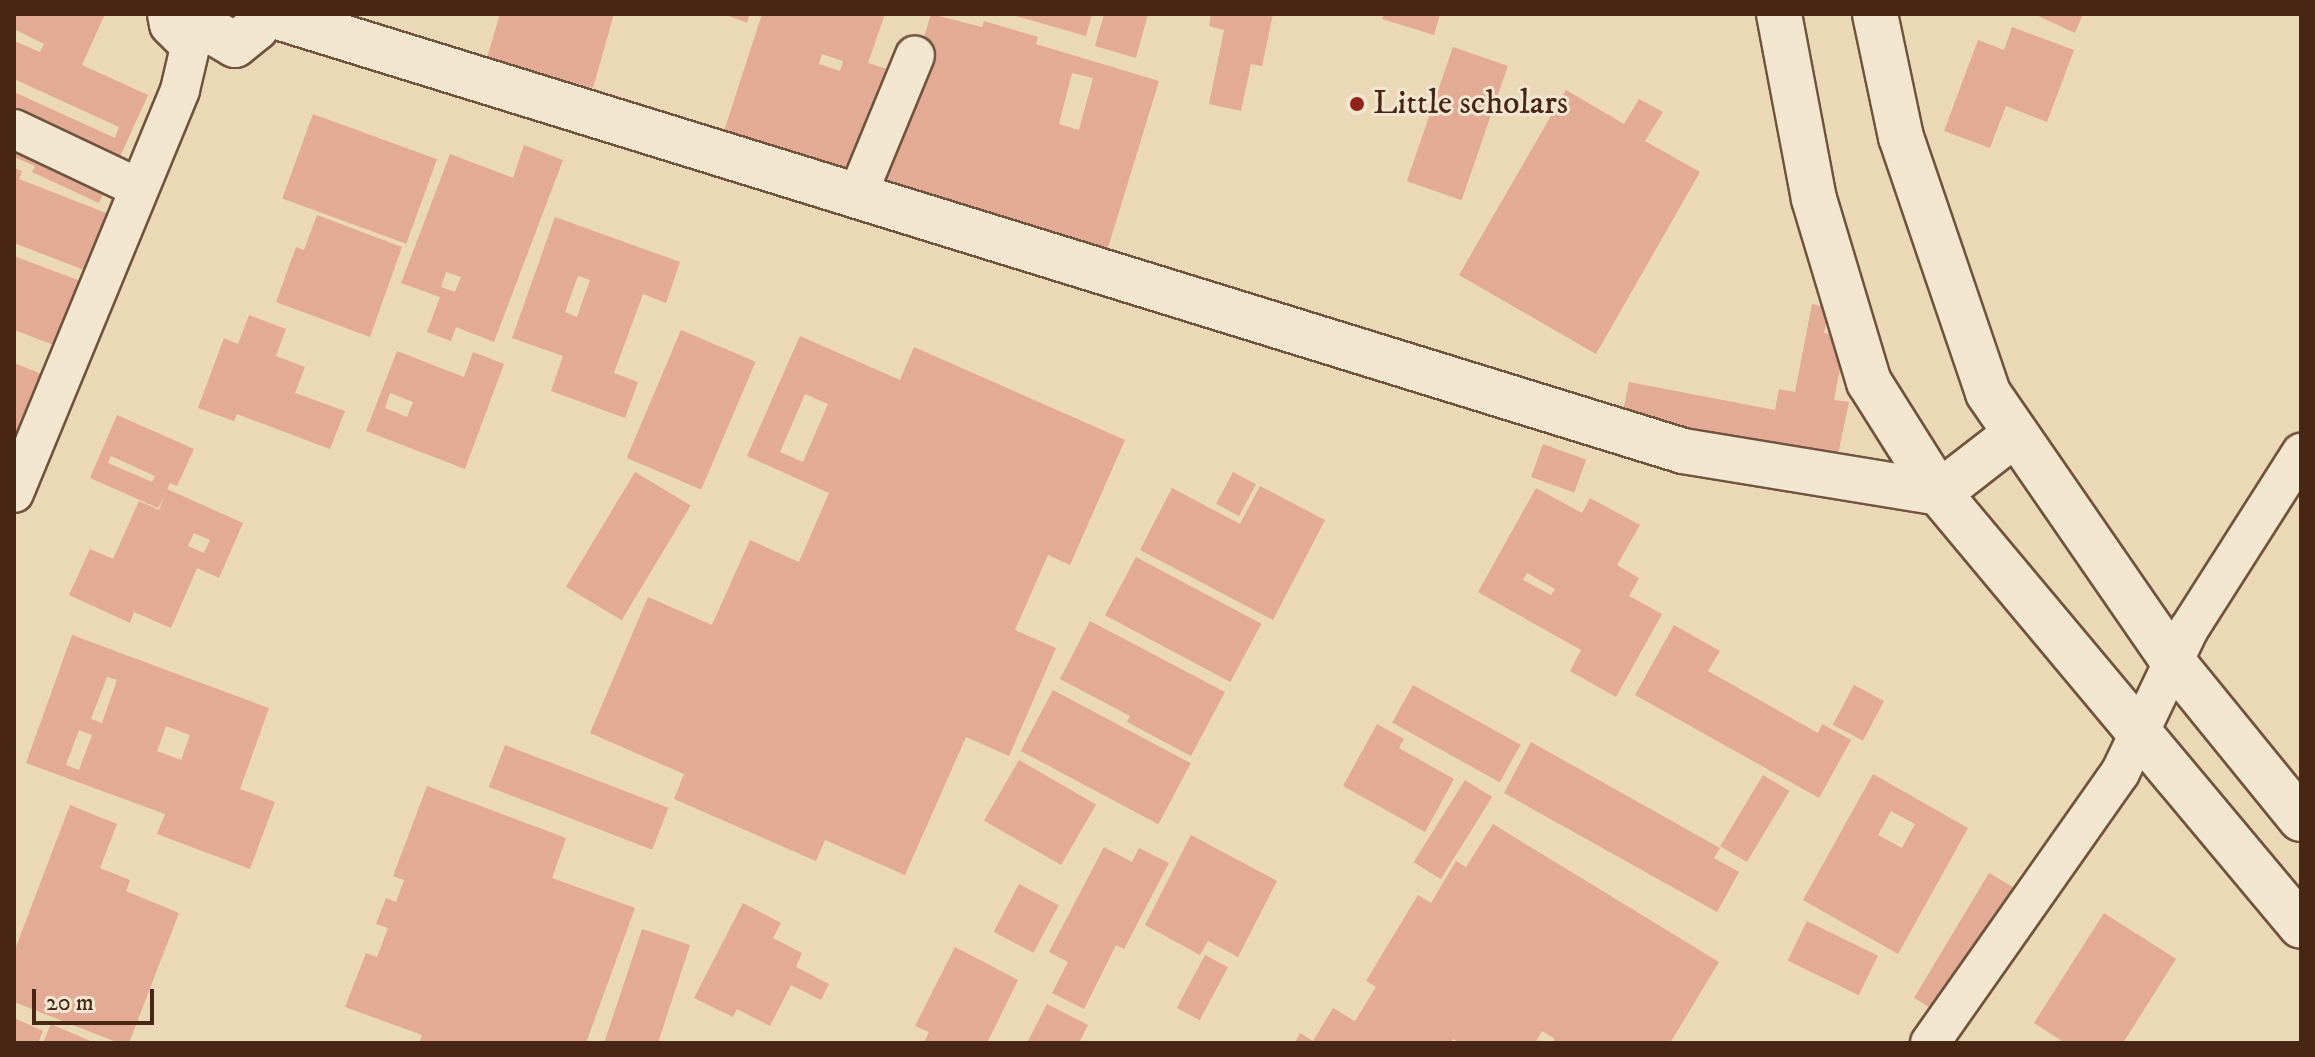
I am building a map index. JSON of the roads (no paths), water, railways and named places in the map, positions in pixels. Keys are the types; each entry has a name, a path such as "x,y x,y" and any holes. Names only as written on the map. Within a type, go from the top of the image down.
{"main road":[{"path":"183,18 235,45 256,28 261,14"},
{"path":"268,14 1683,451 1939,493 2015,434"},
{"path":"1779,14 1814,199 1869,382 1939,493 2301,926"},
{"path":"1875,14 1901,137 1988,393 2174,663 2301,819"}],"street":[{"path":"14,493 180,90 183,18"},
{"path":"857,196 915,55"},
{"path":"14,129 139,188"},
{"path":"1930,1043 2120,773 2189,629 2301,453"}],"place":[{"name":"Little scholars","path":"1357,104"}]}
